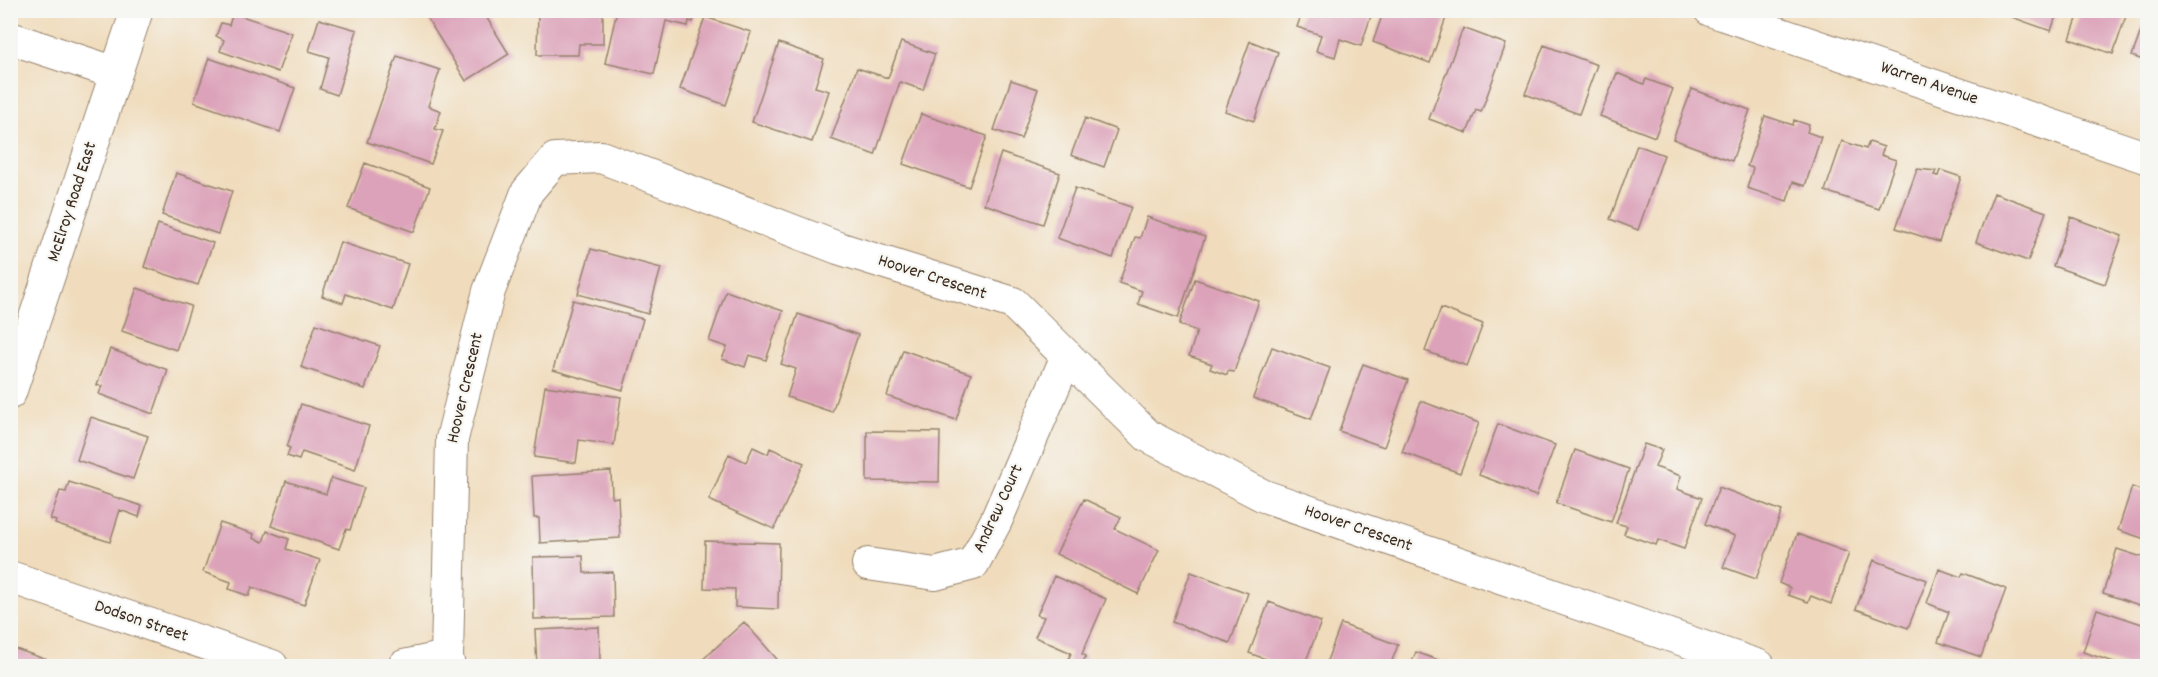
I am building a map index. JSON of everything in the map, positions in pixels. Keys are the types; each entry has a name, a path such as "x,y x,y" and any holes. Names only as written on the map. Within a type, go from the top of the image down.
{"street":[{"name":"McElroy Road East","path":"10,393 137,10"},
{"name":"Warren Avenue","path":"1710,10 2148,158"},
{"path":"10,38 116,73"},
{"name":"Hoover Crescent","path":"448,662 452,439 489,291 527,192 555,159 601,157 838,248 1012,303 1148,436 1264,496 1759,666"},
{"name":"Andrew Court","path":"868,564 935,574 973,564 996,520 1067,356"},
{"name":"Dodson Street","path":"10,577 272,666"},
{"path":"404,666 448,662"}],"building":[{"path":"440,10 482,10 509,54 466,81 427,18"},
{"path":"538,10 603,10 603,44 579,44 578,55 537,55"},
{"path":"617,10 696,10 693,22 689,21 688,26 666,21 654,74 605,63"},
{"path":"1303,10 1373,10 1361,46 1340,39 1335,57 1316,51 1321,35 1297,27"},
{"path":"1384,10 1443,10 1448,12 1430,63 1373,42"},
{"path":"2011,10 2058,10 2051,31 2009,16"},
{"path":"2080,10 2128,10 2113,54 2070,39"},
{"path":"233,13 292,33 278,72 220,51 224,40 216,36 221,23 229,25"},
{"path":"2148,14 2148,62 2132,56"},
{"path":"705,17 751,32 726,105 680,89"},
{"path":"319,19 357,30 337,95 320,89 329,57 309,51"},
{"path":"1463,28 1506,44 1481,112 1476,110 1467,133 1429,119"},
{"path":"1250,41 1278,52 1254,121 1225,111"},
{"path":"901,42 935,54 923,90 900,82 875,155 831,139 857,68 888,78"},
{"path":"779,43 824,59 815,87 829,91 812,142 752,122"},
{"path":"1544,45 1597,65 1579,114 1525,94"},
{"path":"397,56 440,70 428,106 441,111 435,129 443,131 431,164 367,142"},
{"path":"209,58 295,88 280,132 194,102"},
{"path":"1617,73 1644,84 1646,79 1673,89 1655,137 1600,116"},
{"path":"1011,80 1038,89 1021,139 994,130"},
{"path":"1692,89 1750,110 1732,161 1673,139"},
{"path":"921,114 987,136 969,187 903,164"},
{"path":"1765,116 1793,125 1794,120 1809,125 1807,132 1821,137 1805,186 1793,182 1787,201 1747,188 1753,168 1747,166"},
{"path":"1085,118 1117,130 1104,167 1071,155"},
{"path":"1842,141 1866,149 1869,142 1884,147 1881,155 1896,160 1879,209 1825,191"},
{"path":"1637,145 1664,155 1638,230 1610,219"},
{"path":"1001,153 1060,173 1043,224 984,204"},
{"path":"365,163 430,187 414,232 348,208"},
{"path":"1917,169 1936,171 1934,175 1938,176 1940,170 1961,177 1939,242 1896,228"},
{"path":"176,173 232,191 218,234 162,215"},
{"path":"1075,188 1131,207 1113,258 1057,238"},
{"path":"1994,193 2046,212 2028,261 1976,242"},
{"path":"1147,217 1205,237 1178,318 1138,304 1142,291 1119,283 1135,237 1140,238"},
{"path":"2071,217 2122,236 2105,284 2053,266"},
{"path":"158,224 213,243 198,285 144,267"},
{"path":"340,242 408,264 393,310 346,294 343,303 322,296"},
{"path":"591,249 661,268 648,314 578,294"},
{"path":"1195,279 1259,301 1234,372 1228,371 1227,375 1210,369 1212,364 1189,356 1197,331 1179,325"},
{"path":"137,288 191,306 176,350 122,331"},
{"path":"726,291 783,311 766,360 749,355 745,367 722,359 727,347 709,341"},
{"path":"573,300 643,319 623,390 553,370"},
{"path":"1441,308 1483,324 1467,366 1425,351"},
{"path":"798,314 858,335 832,412 787,397 796,369 781,364"},
{"path":"316,324 380,346 365,389 301,367"},
{"path":"1272,347 1330,368 1311,419 1253,398"},
{"path":"110,349 168,370 153,414 99,394 102,386 97,385"},
{"path":"903,350 971,374 956,420 887,396"},
{"path":"1363,364 1408,380 1384,447 1339,431"},
{"path":"545,386 621,397 614,445 579,440 576,463 534,457"},
{"path":"1421,401 1479,423 1460,473 1402,452"},
{"path":"301,404 369,426 355,470 302,452 299,460 287,456 290,448 287,447"},
{"path":"91,417 148,436 133,479 77,460"},
{"path":"1498,424 1555,445 1536,496 1479,475"},
{"path":"867,431 940,432 939,482 867,481"},
{"path":"1644,444 1662,450 1655,467 1681,476 1677,489 1702,498 1684,549 1658,540 1656,545 1624,534 1627,526 1616,523"},
{"path":"753,447 768,454 770,448 804,463 774,529 709,500 729,454 746,462"},
{"path":"1575,450 1629,469 1611,522 1556,503"},
{"path":"611,471 612,498 618,497 620,538 540,543 539,518 534,518 532,476"},
{"path":"331,478 364,488 350,530 346,529 339,549 271,526 286,481 326,494"},
{"path":"69,482 142,506 139,517 120,510 110,542 55,524 56,521 50,519 60,491 66,492"},
{"path":"1719,487 1782,511 1756,579 1723,567 1735,536 1705,524"},
{"path":"2132,487 2148,493 2148,540 2118,530"},
{"path":"1084,499 1121,517 1115,529 1159,550 1138,594 1056,554"},
{"path":"220,523 254,534 253,538 263,542 267,531 289,539 286,549 320,560 304,605 252,587 249,596 229,589 231,582 203,572"},
{"path":"1797,534 1849,553 1831,604 1811,596 1808,602 1788,595 1790,588 1779,583"},
{"path":"705,541 779,543 778,609 735,607 735,589 704,588"},
{"path":"2117,549 2148,559 2148,608 2103,593"},
{"path":"583,556 584,573 613,572 614,617 534,619 533,557"},
{"path":"1874,560 1927,580 1908,628 1856,609"},
{"path":"1939,569 1961,577 1963,573 2006,589 1981,657 1938,642 1949,612 1927,603"},
{"path":"1191,572 1248,593 1230,643 1172,622"},
{"path":"1054,576 1106,599 1082,654 1086,656 1081,666 1068,661 1071,653 1035,637 1044,617 1037,615"},
{"path":"1269,602 1321,622 1304,666 1285,666 1249,653"},
{"path":"2097,609 2148,626 2148,666 2126,666 2083,652"},
{"path":"744,622 783,666 704,666 700,662"},
{"path":"1341,624 1398,645 1390,666 1325,666"},
{"path":"599,627 600,660 591,661 592,666 537,666 535,630"},
{"path":"10,647 59,664 58,666 10,666"},
{"path":"1416,652 1454,666 1410,666"},
{"path":"2079,659 2100,666 2076,666"}]}
